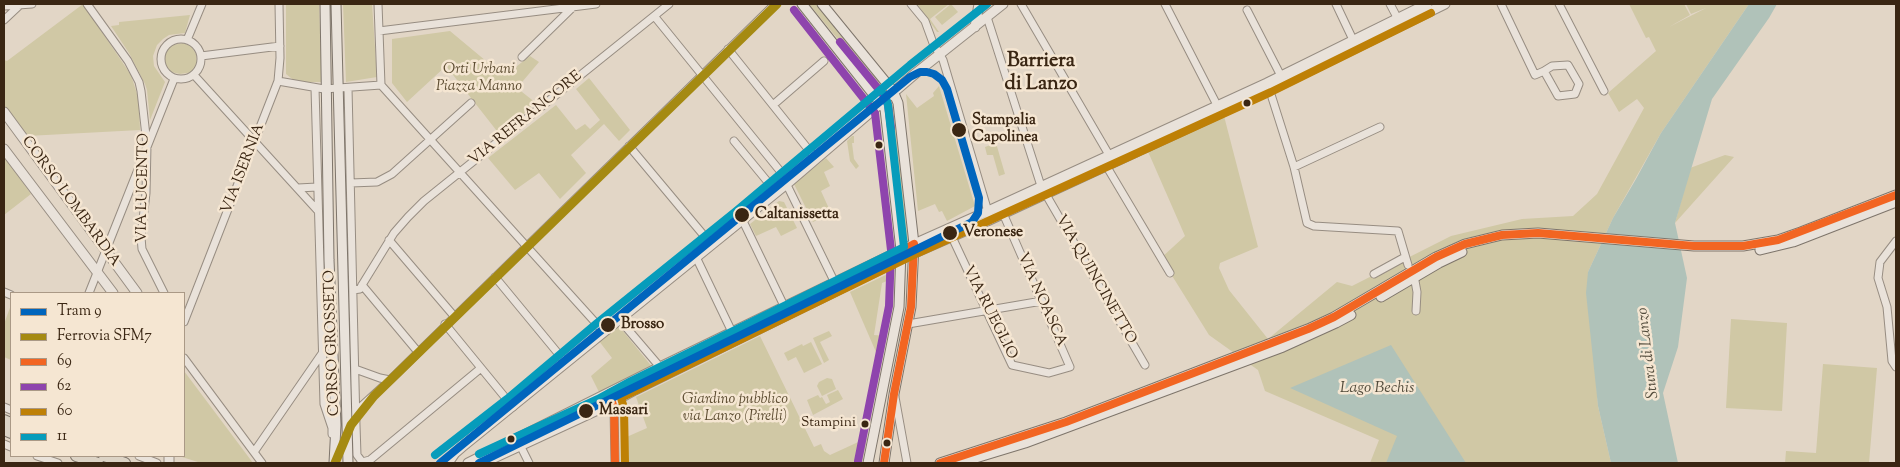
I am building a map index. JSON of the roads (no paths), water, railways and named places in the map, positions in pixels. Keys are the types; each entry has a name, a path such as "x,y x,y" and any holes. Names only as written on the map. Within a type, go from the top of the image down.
{"main road":[{"name":"CORSO GROSSETO","path":"325,4 332,349 336,426 332,463"},
{"name":"CORSO GROSSETO","path":"336,4 348,463"},
{"path":"802,4 886,110 901,255 899,307 868,463"},
{"path":"822,4 894,92 898,102 914,244 912,307 894,394 884,463"},
{"path":"975,26 981,4"},
{"path":"981,4 987,17"},
{"path":"448,463 455,453 776,192 894,92 1003,4"},
{"path":"1399,22 1427,4"},
{"path":"468,463 732,332 786,311 835,283 901,255 913,254 952,237 989,216 1043,190 1268,86 1399,22 1445,4"},
{"path":"1108,161 1217,105 1268,86 1281,76 1355,44"},
{"name":"CORSO LOMBARDIA","path":"4,112 8,124 136,292"},
{"name":"CORSO LOMBARDIA","path":"4,149 112,292"},
{"path":"1820,229 1896,195"},
{"path":"959,463 1025,444 1304,338 1336,323 1440,262 1466,251 1502,241 1538,239 1730,247 1778,240 1820,229 1896,202"},
{"path":"483,463 521,447 613,402 786,311 901,255 914,244 989,216"},
{"path":"940,463 1066,422 1308,329 1334,317 1436,257 1465,244 1502,235 1538,233 1572,239"},
{"path":"79,457 98,463"},
{"path":"107,457 130,463"}],"street":[{"path":"4,20 21,4"},
{"path":"4,6 32,4"},
{"name":"VIA LUCENTO","path":"87,4 128,61 139,82 147,145 146,193 141,237 142,249 164,292"},
{"path":"188,40 202,4"},
{"name":"VIA ISERNIA","path":"185,319 278,81 280,46 279,4"},
{"path":"378,4 382,85 603,331"},
{"path":"379,31 545,7 596,4"},
{"path":"356,415 445,324 775,4"},
{"path":"911,4 924,21 949,78 989,216"},
{"path":"1021,4 1170,274"},
{"path":"1165,4 1217,105"},
{"path":"1336,4 1355,44"},
{"path":"1390,4 1399,22"},
{"path":"1501,4 1535,75 1552,66 1568,65 1579,84 1575,94 1558,96 1544,71"},
{"path":"1559,4 1604,92"},
{"path":"522,57 571,5"},
{"name":"VIA REFRANCORE","path":"353,290 360,289 389,240 408,217 655,16 665,5"},
{"path":"1248,10 1281,76"},
{"path":"655,16 788,182 835,283"},
{"name":"VIA QUINCINETTO","path":"987,17 1043,190 1145,366"},
{"path":"181,39 195,44 201,56 200,66 194,75 185,79 174,79 168,76 161,65 162,52 169,42 181,39"},
{"path":"201,56 280,46"},
{"path":"728,49 816,159"},
{"path":"773,105 824,61"},
{"path":"194,75 318,212"},
{"path":"89,292 174,79"},
{"path":"278,81 326,89 382,85"},
{"path":"1268,86 1294,167 1306,223 1314,226 1398,231 1408,265"},
{"name":"CORSO GROSSETO","path":"314,88 324,404 332,428 332,463"},
{"name":"CORSO GROSSETO","path":"348,88 352,280"},
{"path":"351,183 382,180 392,174 472,103"},
{"path":"1294,167 1380,127"},
{"path":"734,141 776,192"},
{"path":"629,146 711,244"},
{"path":"298,188 318,187"},
{"name":"VIA NOASCA","path":"1001,210 1070,367"},
{"name":"CORSO GROSSETO","path":"342,214 353,290 357,456 362,462 366,462 481,368"},
{"path":"742,219 786,311"},
{"name":"CORSO GROSSETO","path":"320,281 329,222"},
{"name":"VIA RUEGLIO","path":"952,237 1012,365 1049,373 1070,367"},
{"path":"389,240 454,316"},
{"path":"1896,241 1880,262 1878,278 1887,307 1892,361 1896,367"},
{"path":"696,257 732,332"},
{"path":"1374,274 1405,257"},
{"path":"495,276 566,362"},
{"path":"1415,282 1418,292 1416,311"},
{"path":"362,285 418,352"},
{"path":"908,324 1042,301"},
{"path":"619,319 660,367"},
{"path":"445,324 513,407"},
{"path":"254,452 323,352"},
{"path":"185,359 262,463"},
{"path":"354,369 390,380"},
{"path":"609,393 613,402 615,463"},
{"path":"894,394 908,463"},
{"name":"CORSO GROSSETO","path":"348,447 352,424 356,415"},
{"path":"521,447 529,463"},
{"path":"39,457 58,463"},
{"path":"142,457 157,463"}],"water":[{"name":"Stura di Lanzo","path":"1749,4 1777,4 1712,99 1675,223 1687,278 1678,347 1663,393 1678,463 1611,463 1598,406 1586,293 1588,272 1613,218 1661,133"},
{"name":"Lago Bechis","path":"1391,345 1466,463 1386,463 1397,436 1290,388"}],"tram line":[{"name":"9","path":"440,463 910,77 920,72 927,72 934,74 942,80 947,89 979,198 978,213 972,222 479,463"}],"rail line":[{"name":"SFM7","path":"335,463 351,425 374,396 777,4"}],"place":[{"name":"Stampalia Capolinea","path":"959,130"},
{"name":"Caltanissetta","path":"742,215"},
{"name":"Veronese","path":"950,233"},
{"name":"Brosso","path":"608,325"},
{"name":"Massari","path":"586,411"},
{"name":"Stampini","path":"865,424"}],"district":[{"name":"Barriera di Lanzo","path":"1041,74"}],"park label":[{"name":"Orti Urbani Piazza Manno","path":"479,78"},
{"name":"Giardino pubblico via Lanzo (Pirelli)","path":"735,408"}]}
